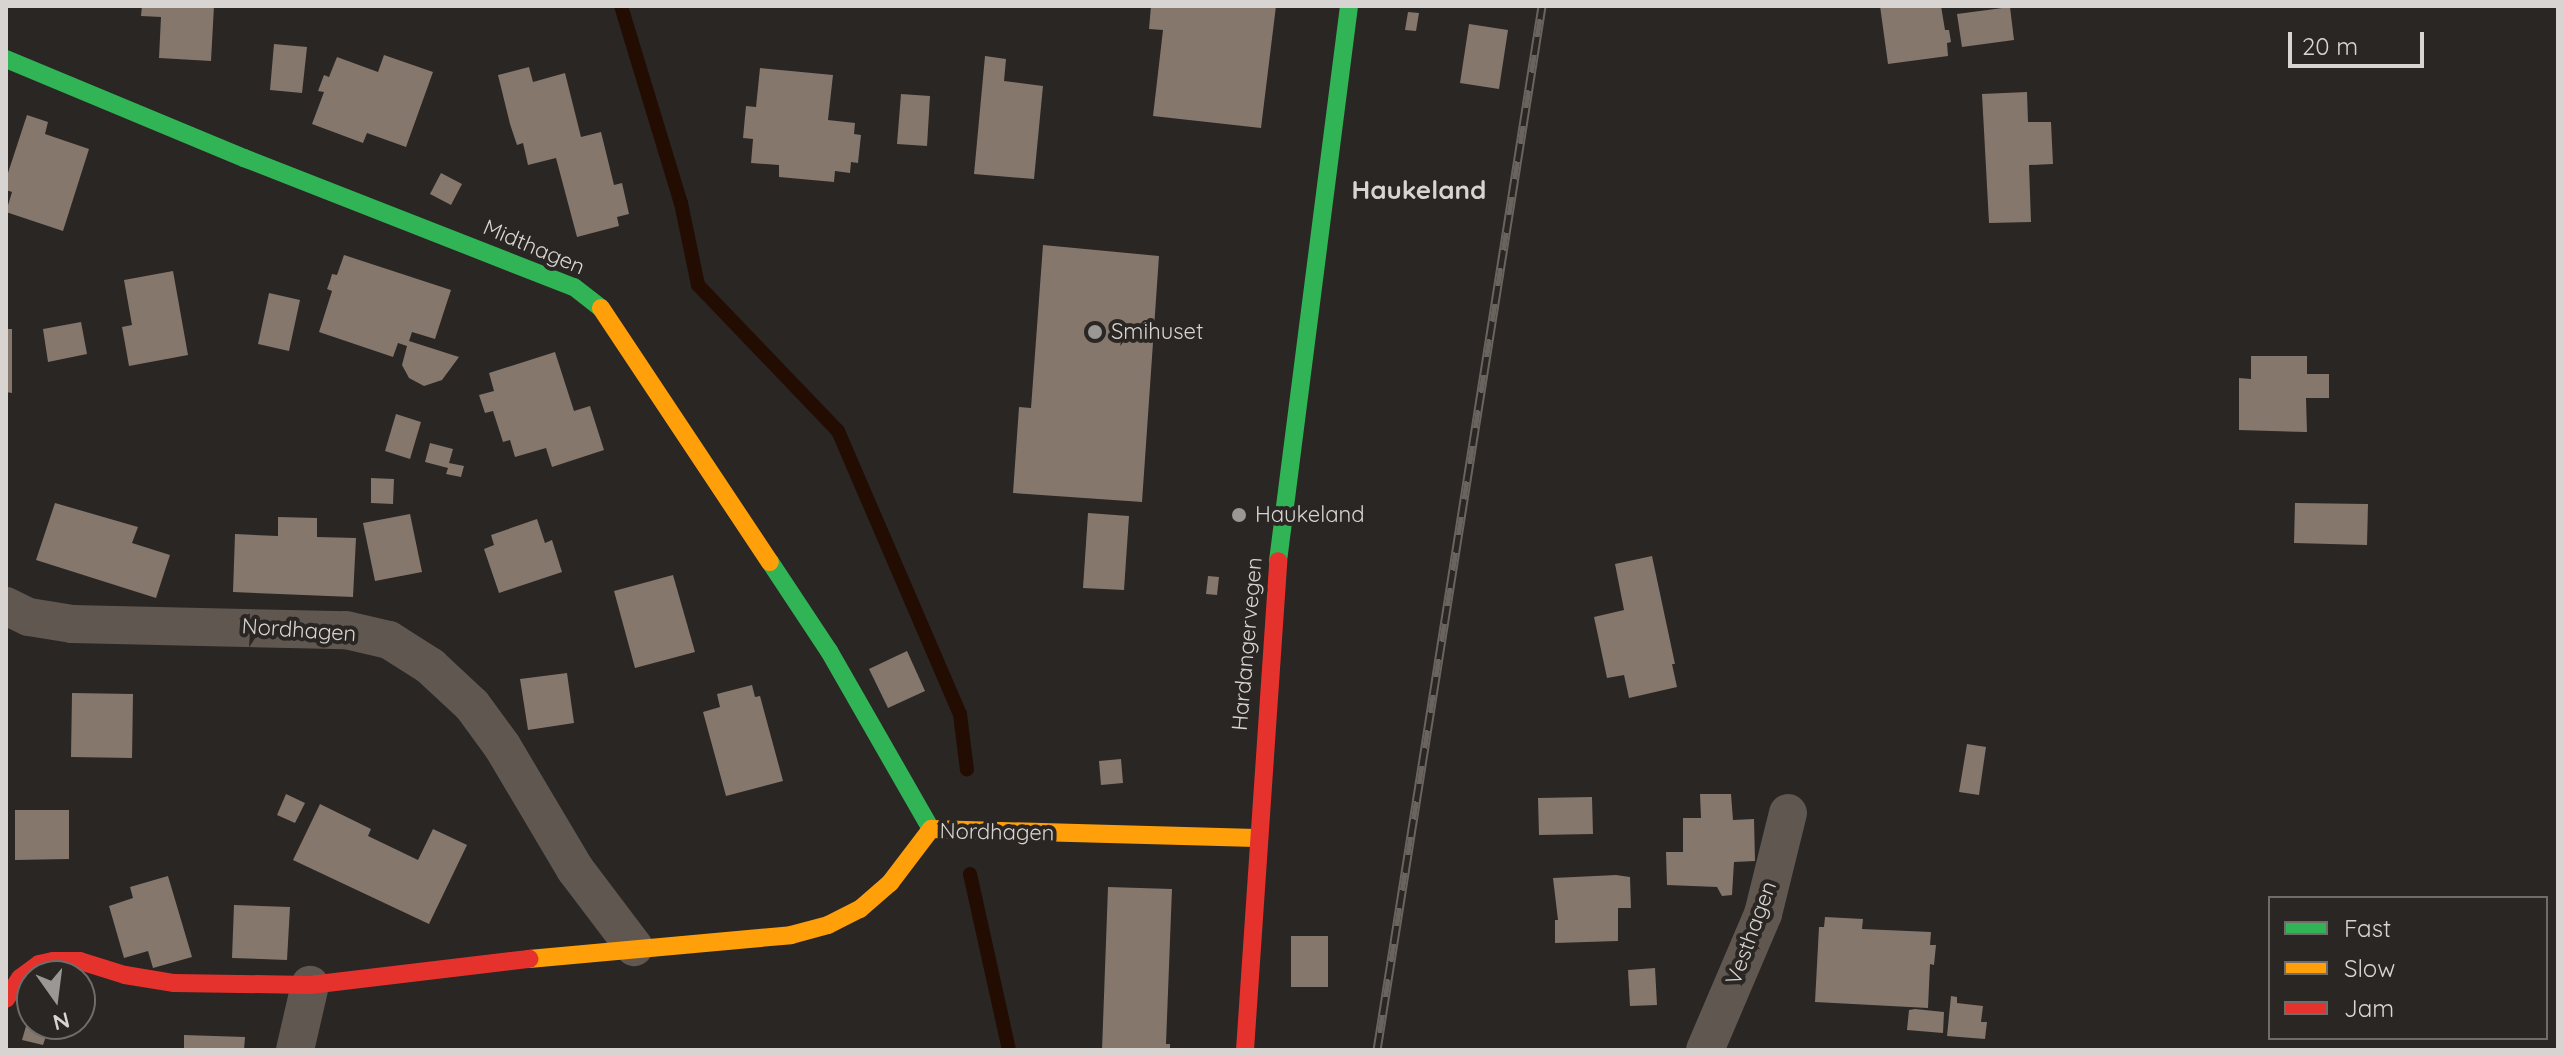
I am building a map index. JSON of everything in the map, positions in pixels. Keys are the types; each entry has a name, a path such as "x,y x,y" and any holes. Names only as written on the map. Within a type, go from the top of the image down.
{"street":[{"name":"Hardangervegen","path":"1245,1050 1273,600 1349,6"},
{"name":"Midthagen","path":"6,59 244,158 574,287 604,310 829,651 931,829"},
{"name":"Nordhagen","path":"6,606 29,617 72,624 346,630 389,640 430,666 472,705 502,746 575,869 634,947"},
{"name":"Vesthagen","path":"1705,1050 1763,914 1788,813"},
{"name":"Nordhagen","path":"6,999 20,978 39,964 53,961 80,961 125,975 174,983 310,985 634,947 791,935 828,925 860,909 890,883 931,829 1256,838"},
{"path":"295,1050 310,985"}],"building":[{"path":"142,6 214,6 211,61 159,58 161,17 141,16"},
{"path":"1151,6 1276,6 1261,128 1153,116 1163,30 1149,29"},
{"path":"1880,6 1941,6 1945,30 1949,30 1951,42 1947,43 1948,56 1888,64"},
{"path":"2010,7 2014,40 1962,47 1957,14"},
{"path":"1408,12 1419,13 1416,31 1405,30"},
{"path":"1469,24 1508,30 1499,89 1460,83"},
{"path":"274,44 307,47 302,93 270,90"},
{"path":"384,55 433,72 406,147 367,133 363,143 312,124 324,92 318,91 324,75 329,77 337,57 378,72"},
{"path":"985,56 1006,59 1004,81 1043,86 1034,179 974,174"},
{"path":"529,67 533,82 565,73 581,137 601,132 614,185 622,183 629,214 617,217 619,226 577,237 556,158 528,165 523,143 517,145 510,124 498,75"},
{"path":"760,68 833,75 828,120 855,123 854,134 861,135 858,163 851,162 850,173 835,171 834,182 779,177 779,165 751,163 753,139 743,138 746,106 756,107"},
{"path":"2027,92 2028,122 2051,122 2053,164 2029,165 2031,222 1989,223 1982,94"},
{"path":"901,94 930,96 927,146 897,144"},
{"path":"27,115 48,122 45,134 89,149 63,231 6,212 12,192 6,190 6,179"},
{"path":"441,173 462,184 451,205 430,194"},
{"name":"Smihuset","path":"1043,245 1159,256 1142,502 1013,493 1019,407 1031,408"},
{"path":"344,255 451,290 435,339 412,332 409,341 459,357 442,380 424,386 409,378 402,365 407,346 398,343 393,357 319,332 332,291 327,289 332,274 337,275"},
{"path":"173,271 188,355 129,366 122,327 132,325 124,280"},
{"path":"269,293 300,300 289,351 258,344"},
{"path":"81,322 87,354 48,362 43,329"},
{"path":"6,329 12,329 12,393 6,392"},
{"path":"555,352 574,411 590,406 604,450 552,467 546,448 515,457 510,440 503,442 493,411 485,413 479,395 494,391 489,373"},
{"path":"2251,356 2307,356 2307,374 2329,374 2329,398 2306,398 2307,432 2239,430 2239,378 2251,379"},
{"path":"396,414 421,422 410,459 385,451"},
{"path":"430,443 453,449 449,463 464,466 461,477 446,474 448,468 425,462"},
{"path":"371,478 394,479 393,504 371,503"},
{"path":"55,503 138,527 132,543 170,555 156,598 36,560"},
{"path":"2295,503 2368,504 2367,545 2294,543"},
{"path":"1088,513 1129,516 1124,590 1083,588"},
{"path":"410,514 422,572 375,581 363,523"},
{"path":"278,517 317,518 317,537 356,538 353,597 233,592 235,534 278,536"},
{"path":"537,519 545,543 552,540 562,572 499,593 484,549 494,545 491,535"},
{"path":"1652,556 1677,687 1629,698 1624,675 1607,678 1594,617 1624,610 1615,564"},
{"path":"673,575 695,652 635,668 614,591"},
{"path":"1208,576 1219,577 1217,595 1206,594"},
{"path":"907,651 925,691 888,708 869,669"},
{"path":"567,673 574,723 528,730 520,679"},
{"path":"752,685 755,697 760,696 783,781 726,796 703,712 720,707 717,694"},
{"path":"72,693 133,694 132,758 71,757"},
{"path":"1967,744 1986,747 1979,795 1959,792"},
{"path":"1121,759 1123,783 1101,785 1099,761"},
{"path":"286,794 305,803 295,823 277,815"},
{"path":"1700,794 1731,794 1733,820 1754,819 1755,861 1734,862 1732,895 1722,896 1717,887 1667,885 1666,852 1683,852 1683,818 1701,818"},
{"path":"1592,797 1593,834 1539,835 1538,798"},
{"path":"320,804 371,829 368,836 418,860 433,829 467,845 429,924 293,860"},
{"path":"15,810 69,810 69,859 15,860"},
{"path":"168,876 192,957 153,968 148,951 124,958 109,906 133,898 130,887"},
{"path":"1630,877 1631,908 1618,908 1618,941 1555,943 1555,920 1558,920 1553,878"},
{"path":"1108,887 1172,889 1166,1044 1170,1044 1170,1050 1102,1050"},
{"path":"234,905 290,907 287,960 232,958"},
{"path":"1825,917 1863,919 1862,929 1931,932 1930,945 1936,945 1934,965 1930,964 1928,1008 1815,1002 1819,927 1824,927"},
{"path":"1291,936 1328,936 1328,987 1291,987"},
{"path":"1655,968 1657,1005 1630,1006 1628,970"},
{"path":"1951,996 1957,997 1957,1003 1983,1006 1981,1022 1987,1022 1985,1039 1947,1036"},
{"path":"1909,1010 1944,1012 1943,1033 1907,1030"},
{"path":"184,1035 245,1037 244,1050 184,1050"},
{"path":"22,1040 45,1040 43,1045"}],"waterway":[{"path":"621,6 681,203 698,285 838,431 960,714 967,770"},
{"path":"970,874 1009,1050"}],"railway":[{"path":"1377,1050 1542,6"}],"traffic: fast":[{"path":"1278,561 1349,6"},
{"path":"6,59 244,158 574,287 601,308"},
{"path":"770,562 829,651 931,829"}],"traffic: slow":[{"path":"601,308 770,562"},
{"path":"529,959 791,935 828,925 860,909 890,883 931,829 1256,838"}],"traffic: jam":[{"path":"1245,1050 1278,561"},
{"path":"6,999 20,978 39,964 53,961 80,961 125,975 174,983 310,985 529,959"}],"place":[{"name":"Smihuset","path":"1095,332"},
{"name":"Haukeland","path":"1239,515"}],"district":[{"name":"Haukeland","path":"1419,190"}]}
